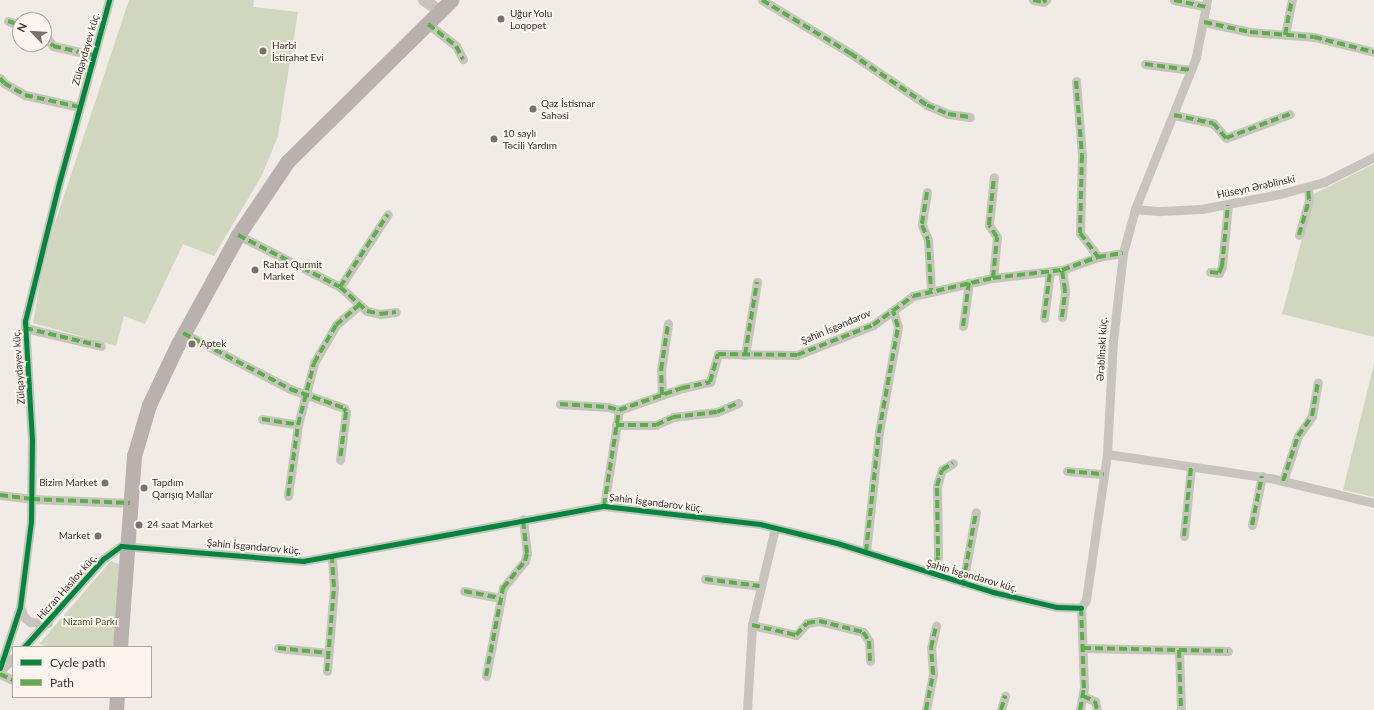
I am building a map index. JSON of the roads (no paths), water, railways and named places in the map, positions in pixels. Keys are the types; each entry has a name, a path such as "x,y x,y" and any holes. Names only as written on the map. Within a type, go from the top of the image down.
{"main road":[{"path":"120,646 132,469 140,432 154,393 183,333 238,235 269,186 292,155 451,0"},
{"path":"116,710 117,698"}],"street":[{"name":"Zülqaydayev küç.","path":"0,669 20,607 32,499 31,404 25,328 79,107 109,0"},
{"path":"424,0 440,11"},
{"path":"762,0 850,53 927,105 948,114 970,117"},
{"path":"1033,0 1043,2 1046,0"},
{"path":"1174,0 1207,3"},
{"path":"1285,35 1292,0"},
{"name":"Ərəblinski küç.","path":"1080,710 1083,696 1081,608 1086,600 1107,454 1114,319 1123,253 1135,209 1192,70 1204,22 1207,3"},
{"path":"8,21 12,22"},
{"path":"1204,22 1250,32 1314,37 1374,52"},
{"path":"428,24 456,46 463,59"},
{"path":"52,45 93,55"},
{"path":"1145,64 1192,70"},
{"path":"0,78 4,83 25,95 79,107"},
{"path":"1076,81 1082,155 1079,228 1082,237 1098,258"},
{"path":"1174,115 1214,123 1226,138 1290,114"},
{"name":"Hüseyn Ərəblinski","path":"1135,209 1160,212 1228,205 1308,187 1374,157"},
{"path":"993,278 997,238 989,225 994,178"},
{"path":"1299,235 1309,199 1308,187"},
{"path":"927,192 922,225 928,240 931,290"},
{"path":"1210,272 1219,272 1222,266 1228,205"},
{"path":"340,287 388,214"},
{"path":"238,235 340,287 350,294 359,305 373,313 396,312"},
{"name":"Şahin İsgəndərov","path":"619,410 662,395 710,382 718,354 786,357 809,352 873,325 893,311 904,300 931,290 993,278 1062,270 1098,258 1123,253"},
{"path":"1062,270 1065,291 1062,317"},
{"path":"1044,318 1050,272"},
{"path":"745,355 757,282"},
{"path":"963,326 968,282"},
{"path":"288,496 298,425 304,395 322,346 341,319 359,305"},
{"path":"866,552 879,432 898,327 893,311"},
{"path":"662,395 661,370 668,324"},
{"path":"25,328 101,346"},
{"path":"183,333 304,395 344,408 346,412 340,460"},
{"path":"1283,481 1298,436 1312,416 1318,383"},
{"path":"616,425 656,425 673,417 717,412 738,402"},
{"path":"560,404 608,407 619,410 604,506"},
{"path":"262,420 298,425"},
{"path":"1107,454 1262,476 1374,503"},
{"path":"934,574 938,556 937,486 942,470 953,463"},
{"path":"1184,536 1191,467"},
{"path":"1067,471 1104,474"},
{"path":"1252,525 1262,476"},
{"path":"0,495 32,499 130,503"},
{"name":"Şahin İsgəndərov küç.","path":"127,546 286,560 332,558 523,519 604,506 741,521 775,528 824,539 963,583 1031,602 1069,609 1081,608"},
{"path":"963,583 976,512"},
{"path":"486,676 500,598 507,580 525,561 527,546 523,519"},
{"path":"747,710 752,626 760,586 775,528"},
{"name":"Hicran Hasilov küç.","path":"25,646 48,623 104,559 117,548 127,546"},
{"path":"327,671 334,587 332,558"},
{"path":"705,579 760,586"},
{"path":"464,591 500,598"},
{"path":"20,607 24,618 30,622 48,623"},
{"path":"752,626 796,634 807,623 819,621 863,632 868,641 870,661"},
{"path":"926,710 933,674 931,648 936,626"},
{"path":"278,648 328,653"},
{"path":"1083,648 1228,651"},
{"path":"1180,650 1181,710"},
{"path":"0,669 12,659"},
{"path":"0,674 12,680"},
{"path":"1001,710 1005,696"},
{"path":"1083,696 1095,701 1097,710"}],"place":[{"name":"Uğur Yolu Loqopet","path":"501,19"},
{"name":"Hərbi İstirahət Evi","path":"263,51"},
{"name":"Qaz İstismar Sahəsi","path":"533,109"},
{"name":"10 saylı Təcili Yardım","path":"494,139"},
{"name":"Rahat Qurmit Market","path":"255,270"},
{"name":"Aptek","path":"192,344"},
{"name":"Bizim Market","path":"105,483"},
{"name":"Tapdım Qarışıq Mallar","path":"144,488"},
{"name":"24 saat Market","path":"139,525"},
{"name":"Market","path":"98,536"}],"park label":[{"name":"Nizami Parkı","path":"90,622"}]}
